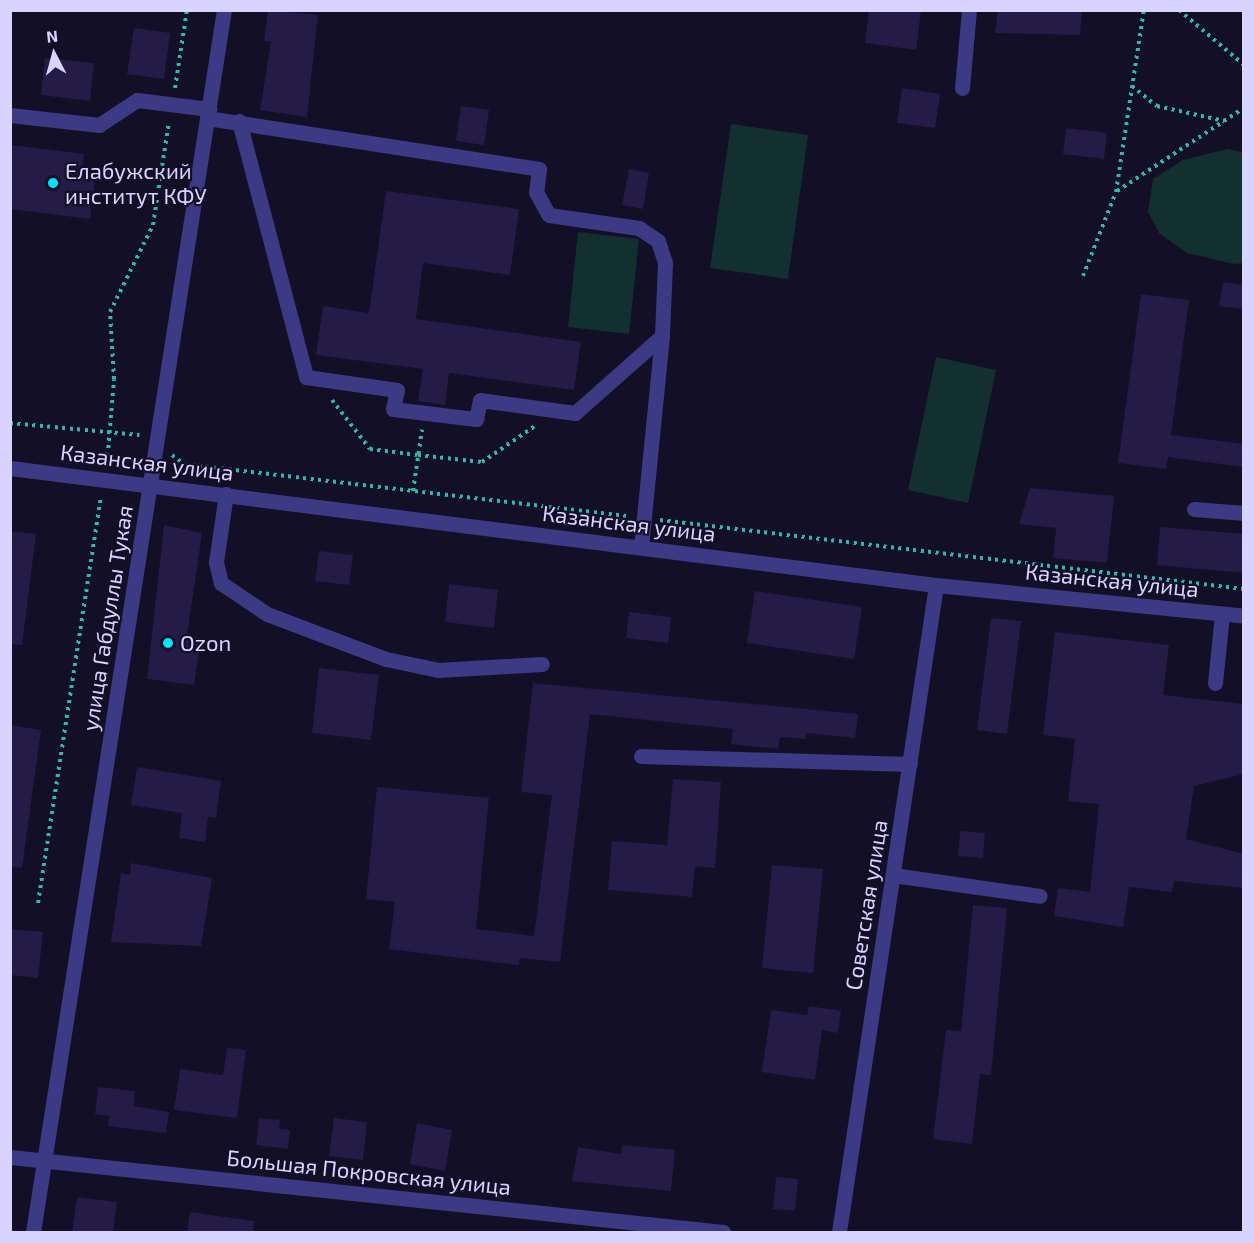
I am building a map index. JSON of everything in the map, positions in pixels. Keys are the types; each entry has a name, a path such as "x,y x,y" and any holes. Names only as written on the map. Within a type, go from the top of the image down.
{"street":[{"name":"улица Габдуллы Тукая","path":"33,1233 224,10"},
{"path":"963,88 969,10"},
{"path":"10,115 99,125 137,100 172,102 239,121 539,169 536,192 549,215 639,228 658,241 665,263 662,336 642,548"},
{"path":"239,121 306,377 397,390 393,410 476,419 480,400 575,413 662,336"},
{"name":"Казанская улица","path":"10,468 936,585 1244,616"},
{"path":"226,494 216,562 221,583 267,614 386,659 438,670 542,664"},
{"path":"1194,509 1244,513"},
{"name":"Советская улица","path":"839,1233 936,585"},
{"path":"1215,683 1222,614"},
{"path":"641,756 909,764"},
{"path":"893,875 1040,896"},
{"name":"Большая Покровская улица","path":"10,1157 723,1233"}],"path":[{"path":"38,903 111,435 110,312 153,225 188,10"},
{"path":"1083,276 1116,192 1144,10"},
{"path":"1179,10 1244,65"},
{"path":"1132,86 1157,106 1224,121"},
{"path":"1116,192 1244,108"},
{"path":"313,378 370,449 482,462 558,411"},
{"path":"413,491 424,413"},
{"path":"10,423 111,435 158,436 166,438 171,454 184,464 1244,589"}],"green space":[{"path":"731,124 808,135 788,279 710,268"},
{"path":"1227,149 1243,152 1243,263 1234,264 1187,253 1159,233 1148,212 1153,179 1183,160"},
{"path":"578,232 639,239 629,334 568,327"},
{"path":"936,357 996,370 968,503 908,490"}],"building":[{"path":"268,10 318,15 307,117 260,110 271,42 264,41"},
{"path":"869,10 921,10 916,50 865,43"},
{"path":"998,10 1082,10 1080,35 995,33"},
{"path":"134,28 170,33 164,79 127,74"},
{"path":"45,58 94,63 90,101 41,95"},
{"path":"902,88 940,94 935,128 897,123"},
{"path":"461,106 489,110 484,145 456,141"},
{"path":"1066,128 1107,133 1104,159 1063,154"},
{"name":"Елабужский институт КФУ","path":"10,145 84,154 82,170 96,172 90,219 10,209"},
{"path":"629,169 649,173 643,209 622,205"},
{"path":"386,191 519,209 510,275 423,263 416,319 581,342 574,390 449,373 445,405 418,401 423,369 316,355 323,306 369,313"},
{"path":"1223,282 1244,285 1244,309 1219,306"},
{"path":"1141,294 1189,300 1171,435 1244,444 1244,467 1168,457 1166,469 1118,463"},
{"path":"1030,488 1114,496 1107,563 1053,558 1056,528 1019,524"},
{"path":"164,525 202,533 187,636 201,638 194,685 147,679"},
{"path":"1160,527 1244,534 1244,573 1157,565"},
{"path":"10,531 36,534 22,645 10,644"},
{"path":"319,551 353,555 349,585 315,581"},
{"path":"449,584 498,590 494,628 445,622"},
{"path":"755,591 862,607 854,659 747,643"},
{"path":"629,612 671,617 668,643 626,638"},
{"path":"991,618 1021,621 1007,734 977,730"},
{"path":"1055,632 1169,645 1163,695 1244,704 1244,774 1194,786 1186,839 1244,854 1244,888 1174,881 1172,892 1129,887 1123,927 1054,916 1058,888 1090,892 1099,804 1068,801 1075,739 1043,735"},
{"path":"319,668 379,675 371,740 312,733"},
{"path":"533,683 858,714 855,738 806,733 806,739 780,737 778,749 731,744 733,729 590,714 560,962 520,958 519,965 389,949 395,902 366,899 377,787 489,798 476,929 534,936 552,795 521,792"},
{"path":"10,725 41,730 22,868 10,867"},
{"path":"137,767 221,781 216,818 208,817 205,842 179,838 182,813 131,805"},
{"path":"673,779 721,782 715,868 695,866 692,897 608,890 612,841 667,845"},
{"path":"960,831 985,833 983,858 958,856"},
{"path":"131,863 212,878 201,946 111,942 121,873 130,875"},
{"path":"772,865 823,869 813,973 762,968"},
{"path":"973,905 1007,908 991,1075 980,1074 972,1144 933,1139 946,1030 961,1031"},
{"path":"10,929 43,932 38,978 10,975"},
{"path":"809,1006 841,1011 838,1033 822,1030 815,1080 762,1072 771,1010 807,1015"},
{"path":"227,1048 246,1050 237,1118 174,1110 180,1069 223,1075"},
{"path":"98,1087 135,1091 134,1106 169,1112 166,1133 108,1126 109,1116 95,1114"},
{"path":"259,1118 280,1120 279,1129 290,1130 288,1149 256,1145"},
{"path":"334,1118 367,1122 363,1160 329,1156"},
{"path":"417,1123 452,1130 445,1171 410,1164"},
{"path":"622,1145 675,1150 671,1191 572,1181 578,1147 621,1154"},
{"path":"776,1177 798,1179 795,1211 773,1209"},
{"path":"77,1197 117,1202 113,1233 72,1233"},
{"path":"190,1212 254,1221 253,1233 187,1233"}],"place":[{"name":"Елабужский институт КФУ","path":"53,183"},
{"name":"Ozon","path":"168,643"}]}
